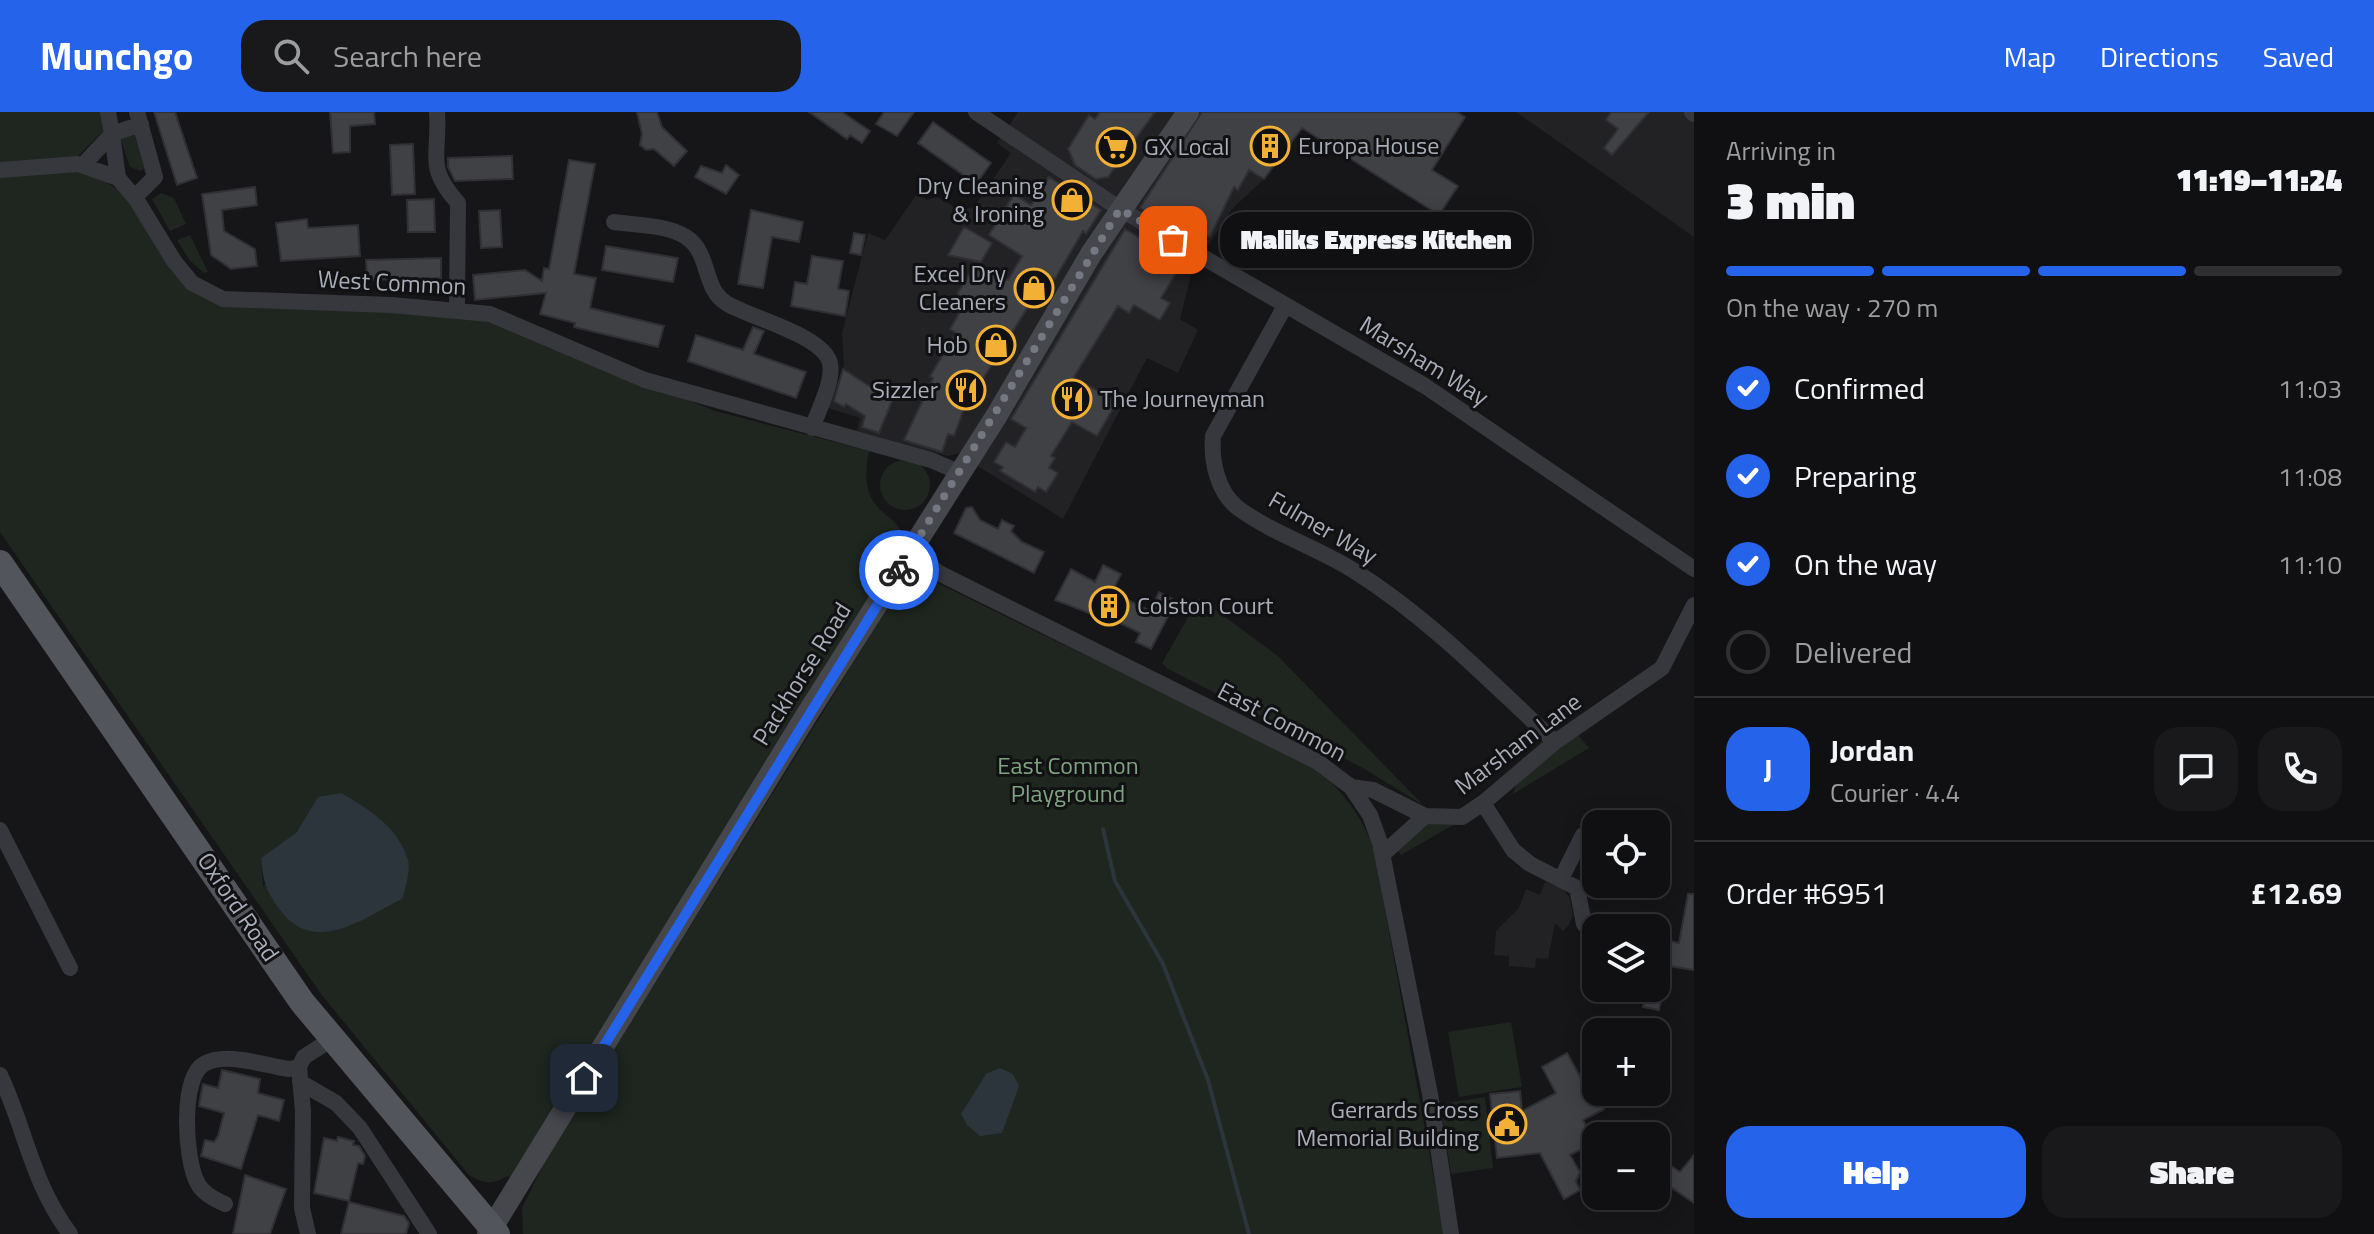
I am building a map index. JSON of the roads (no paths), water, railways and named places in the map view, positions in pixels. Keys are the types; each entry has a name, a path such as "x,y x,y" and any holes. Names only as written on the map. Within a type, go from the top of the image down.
{"main road":[{"name":"Packhorse Road","path":"492,1232 961,473 1120,209 1188,112"},
{"name":"Oxford Road","path":"0,563 302,1002 492,1232"}],"street":[{"path":"108,112 118,178"},
{"path":"437,112 435,166 439,182 458,203 457,309"},
{"name":"Marsham Way","path":"976,112 1120,209 1425,386 1694,569"},
{"path":"83,165 112,134 139,118 155,177 135,197"},
{"name":"West Common","path":"0,170 83,165 118,178 135,197 192,283 223,299 457,309 490,314 645,380 931,460 961,473"},
{"path":"614,222 683,234 701,249 710,281 722,301 819,345 830,362 812,428"},
{"name":"Fulmer Way","path":"1285,306 1213,436 1212,452 1221,488 1237,507 1354,571 1421,616 1555,742"},
{"name":"East Common","path":"910,553 941,574 1318,762 1351,787 1370,815 1383,854 1430,1094 1451,1234"},
{"name":"Marsham Lane","path":"1425,816 1462,817 1555,742 1662,668 1694,605"},
{"path":"1351,787 1373,790 1425,816 1383,854"},
{"path":"1483,803 1513,850 1530,864 1562,877 1577,888 1582,914"},
{"path":"0,830 70,968"},
{"path":"1562,877 1582,837"},
{"path":"308,1234 302,1208 299,1074 304,1057 332,1039"},
{"path":"225,1204 201,1188 190,1159 187,1109 194,1073 204,1064 221,1058 289,1069 336,1103 360,1128 429,1234"},
{"path":"0,1075 20,1118 32,1170 51,1209 70,1234"}],"waterway":[{"path":"1103,829 1115,881 1163,964 1208,1080 1249,1234"}],"place":[{"name":"Europa House","path":"1270,146"},
{"name":"GX Local","path":"1116,147"},
{"name":"Dry Cleaning & Ironing","path":"1072,200"},
{"name":"Maliks Express Kitchen","path":"1173,240"},
{"name":"Excel Dry Cleaners","path":"1034,288"},
{"name":"Hob","path":"996,345"},
{"name":"Sizzler","path":"966,390"},
{"name":"The Journeyman","path":"1072,399"},
{"name":"Colston Court","path":"1109,606"},
{"name":"Gerrards Cross Memorial Building","path":"1507,1124"}],"park label":[{"name":"East Common Playground","path":"1068,780"}]}
